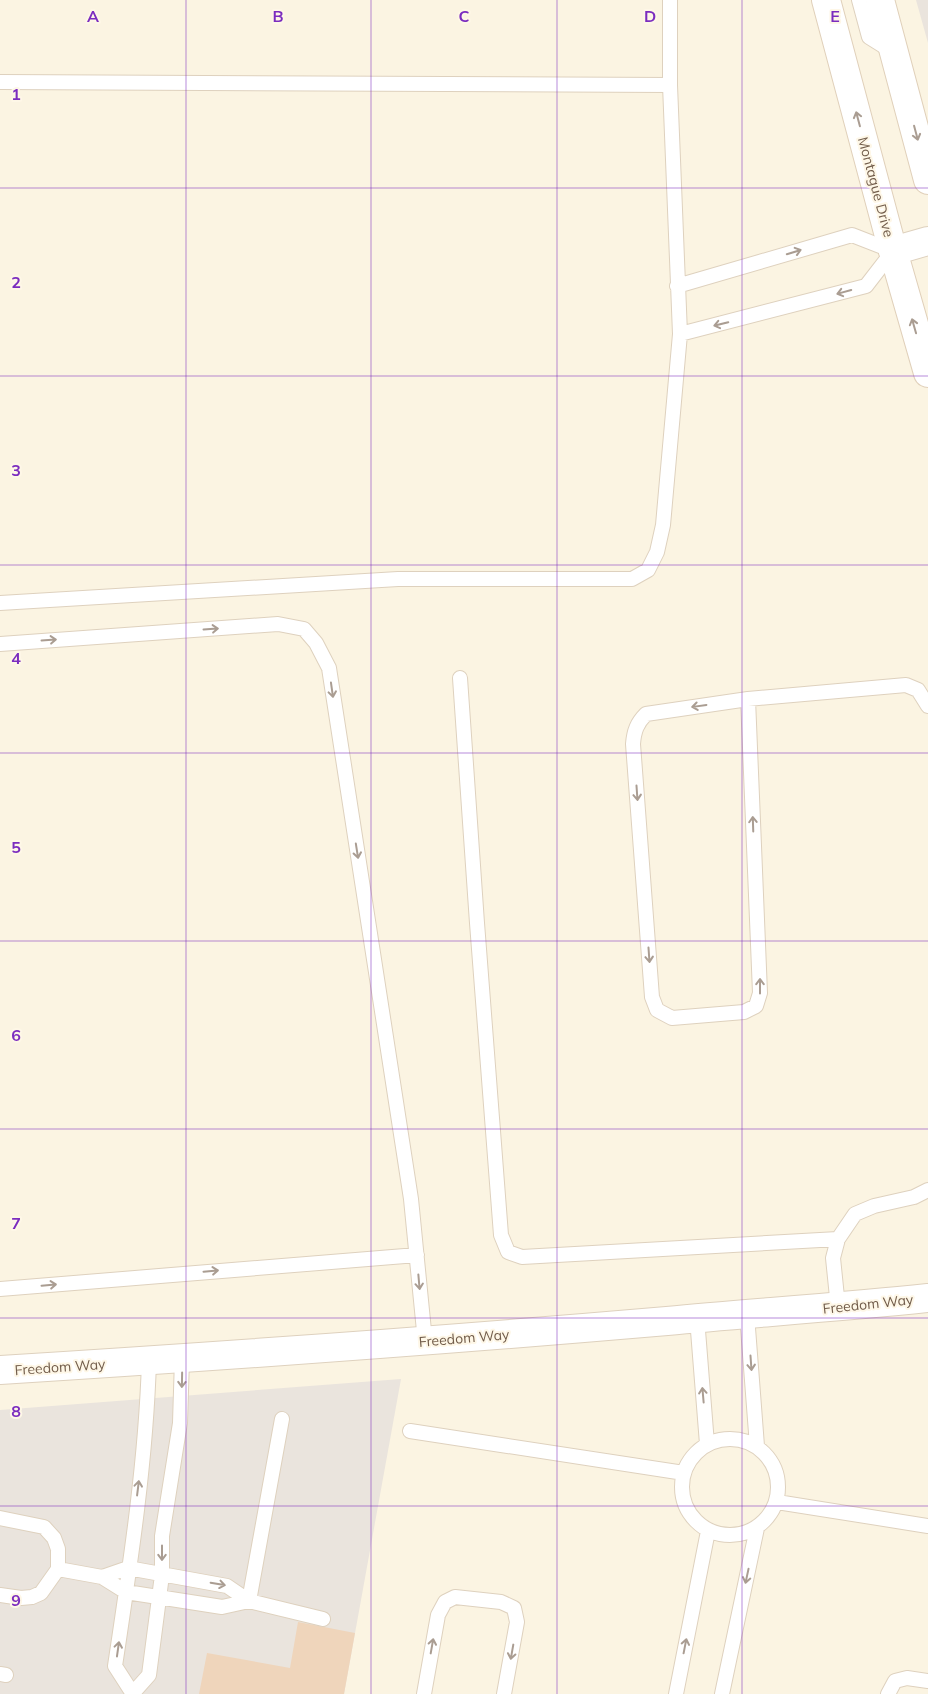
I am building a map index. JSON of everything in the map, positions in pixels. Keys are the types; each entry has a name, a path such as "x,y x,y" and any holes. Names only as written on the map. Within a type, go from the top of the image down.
{"street":[{"name":"Montague Drive","path":"826,0 892,251 928,373"},
{"path":"880,0 928,180"},
{"path":"892,251 928,241"},
{"name":"Freedom Way","path":"0,1370 425,1341 747,1315 928,1298"}],"lane":[{"path":"0,603 398,579 632,579 648,570 657,552 664,525 680,334 670,85 670,0"},
{"path":"859,0 869,37 894,52"},
{"path":"0,82 670,85"},
{"path":"677,286 852,235 892,251 866,286 680,334"},
{"path":"0,644 278,624 304,629 316,643 329,668 411,1199 425,1341"},
{"path":"460,678 501,1235 508,1252 522,1257 838,1239"},
{"path":"748,699 760,993 756,1006 744,1012 672,1018 657,1010 652,997 633,744 634,732 639,721 646,714 748,699 906,685 918,690 928,706"},
{"path":"838,1307 833,1258 838,1239 855,1214 874,1206 914,1196 928,1190"},
{"path":"0,1289 417,1255"},
{"path":"747,1315 757,1446"},
{"path":"697,1318 707,1444"},
{"path":"148,1361 147,1412 126,1592 115,1666 133,1693 149,1675 160,1598 162,1536 180,1424 182,1359"},
{"path":"249,1601 282,1419"},
{"path":"410,1431 684,1473"},
{"path":"732,1438 745,1440 757,1446 769,1457 776,1471 780,1486 777,1502 769,1517 757,1528 741,1534 724,1535 708,1530 695,1520 685,1506 681,1490 684,1473 689,1462 707,1444 732,1438"},
{"path":"777,1502 928,1526"},
{"path":"0,1518 44,1527 54,1538 58,1549 58,1569 41,1593 32,1597 21,1598 0,1594"},
{"path":"722,1694 757,1528"},
{"path":"676,1694 708,1530"},
{"path":"102,1577 128,1568 227,1586 249,1601 323,1619"},
{"path":"58,1569 102,1577 126,1592 160,1598 222,1607 249,1601"},
{"path":"424,1694 438,1615 445,1602 455,1598 501,1602 514,1608 517,1622 504,1694"},
{"path":"888,1694 895,1681 908,1678 928,1681"}],"shaded area":[{"path":"916,0 928,0 928,43"},
{"path":"401,1379 344,1694 0,1694 0,1410"}],"building":[{"path":"298,1622 355,1633 344,1694 199,1694 207,1653 290,1668"}]}
